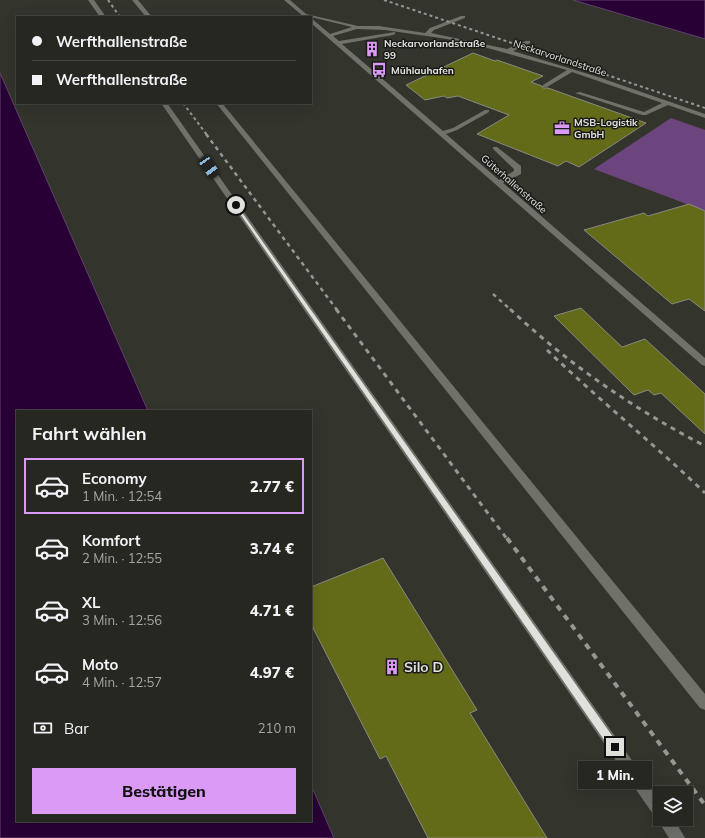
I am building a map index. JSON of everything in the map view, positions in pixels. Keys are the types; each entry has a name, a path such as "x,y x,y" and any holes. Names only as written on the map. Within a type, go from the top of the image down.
{"street":[{"path":"91,0 102,16"},
{"path":"135,0 148,16"},
{"path":"287,0 306,16"},
{"name":"Neckarvorlandstraße","path":"312,17 362,27 388,28 459,39 507,50 571,70 705,116"},
{"path":"427,34 432,29 463,17"},
{"name":"Güterhallenstraße","path":"312,21 705,363"},
{"name":"Neckarvorlandstraße","path":"329,36 362,27"},
{"name":"Neckarvorlandstraße","path":"338,43 381,34 406,32"},
{"path":"507,50 528,42"},
{"path":"545,86 571,70"},
{"path":"578,93 644,114 668,103"},
{"path":"165,104 653,802"},
{"path":"220,104 705,704"},
{"path":"441,134 455,129 487,111"},
{"path":"495,148 518,168 518,172 514,175 498,183"},
{"path":"670,826 678,838"}],"shaded area":[{"path":"573,0 705,0 705,39"},
{"path":"0,73 148,410 16,410 16,822 312,822 312,787 334,838 0,838"},
{"path":"671,118 705,130 705,211 594,169"}],"building":[{"name":"MSB-Logistik GmbH","path":"473,53 543,76 531,82 542,86 543,88 548,88 646,123 579,167 566,161 558,166 477,134 509,115 458,96 447,98 444,96 425,100 406,85"},
{"path":"689,204 705,211 705,311 689,299 672,304 584,230 644,213 648,216"},
{"path":"581,308 622,347 645,339 705,394 705,434 661,393 654,395 648,390 634,395 554,316"},
{"name":"Silo D","path":"383,558 477,710 470,713 547,838 428,838 386,756 380,759 312,626 312,587"}],"railway":[{"path":"108,0 119,16"},
{"path":"384,0 705,108"},
{"path":"184,104 207,135"},
{"path":"206,134 337,310"},
{"path":"493,294 511,310"},
{"path":"336,309 507,539"},
{"path":"510,309 578,367 627,401 705,446"},
{"path":"547,350 705,493"},
{"path":"507,538 705,805"}],"place":[{"name":"Neckarvorlandstraße 99","path":"372,49"},
{"name":"Mühlauhafen","path":"379,70"},
{"name":"MSB-Logistik GmbH","path":"562,128"},
{"name":"Silo D","path":"392,667"}],"route":[{"path":"236,205 615,747"}]}
